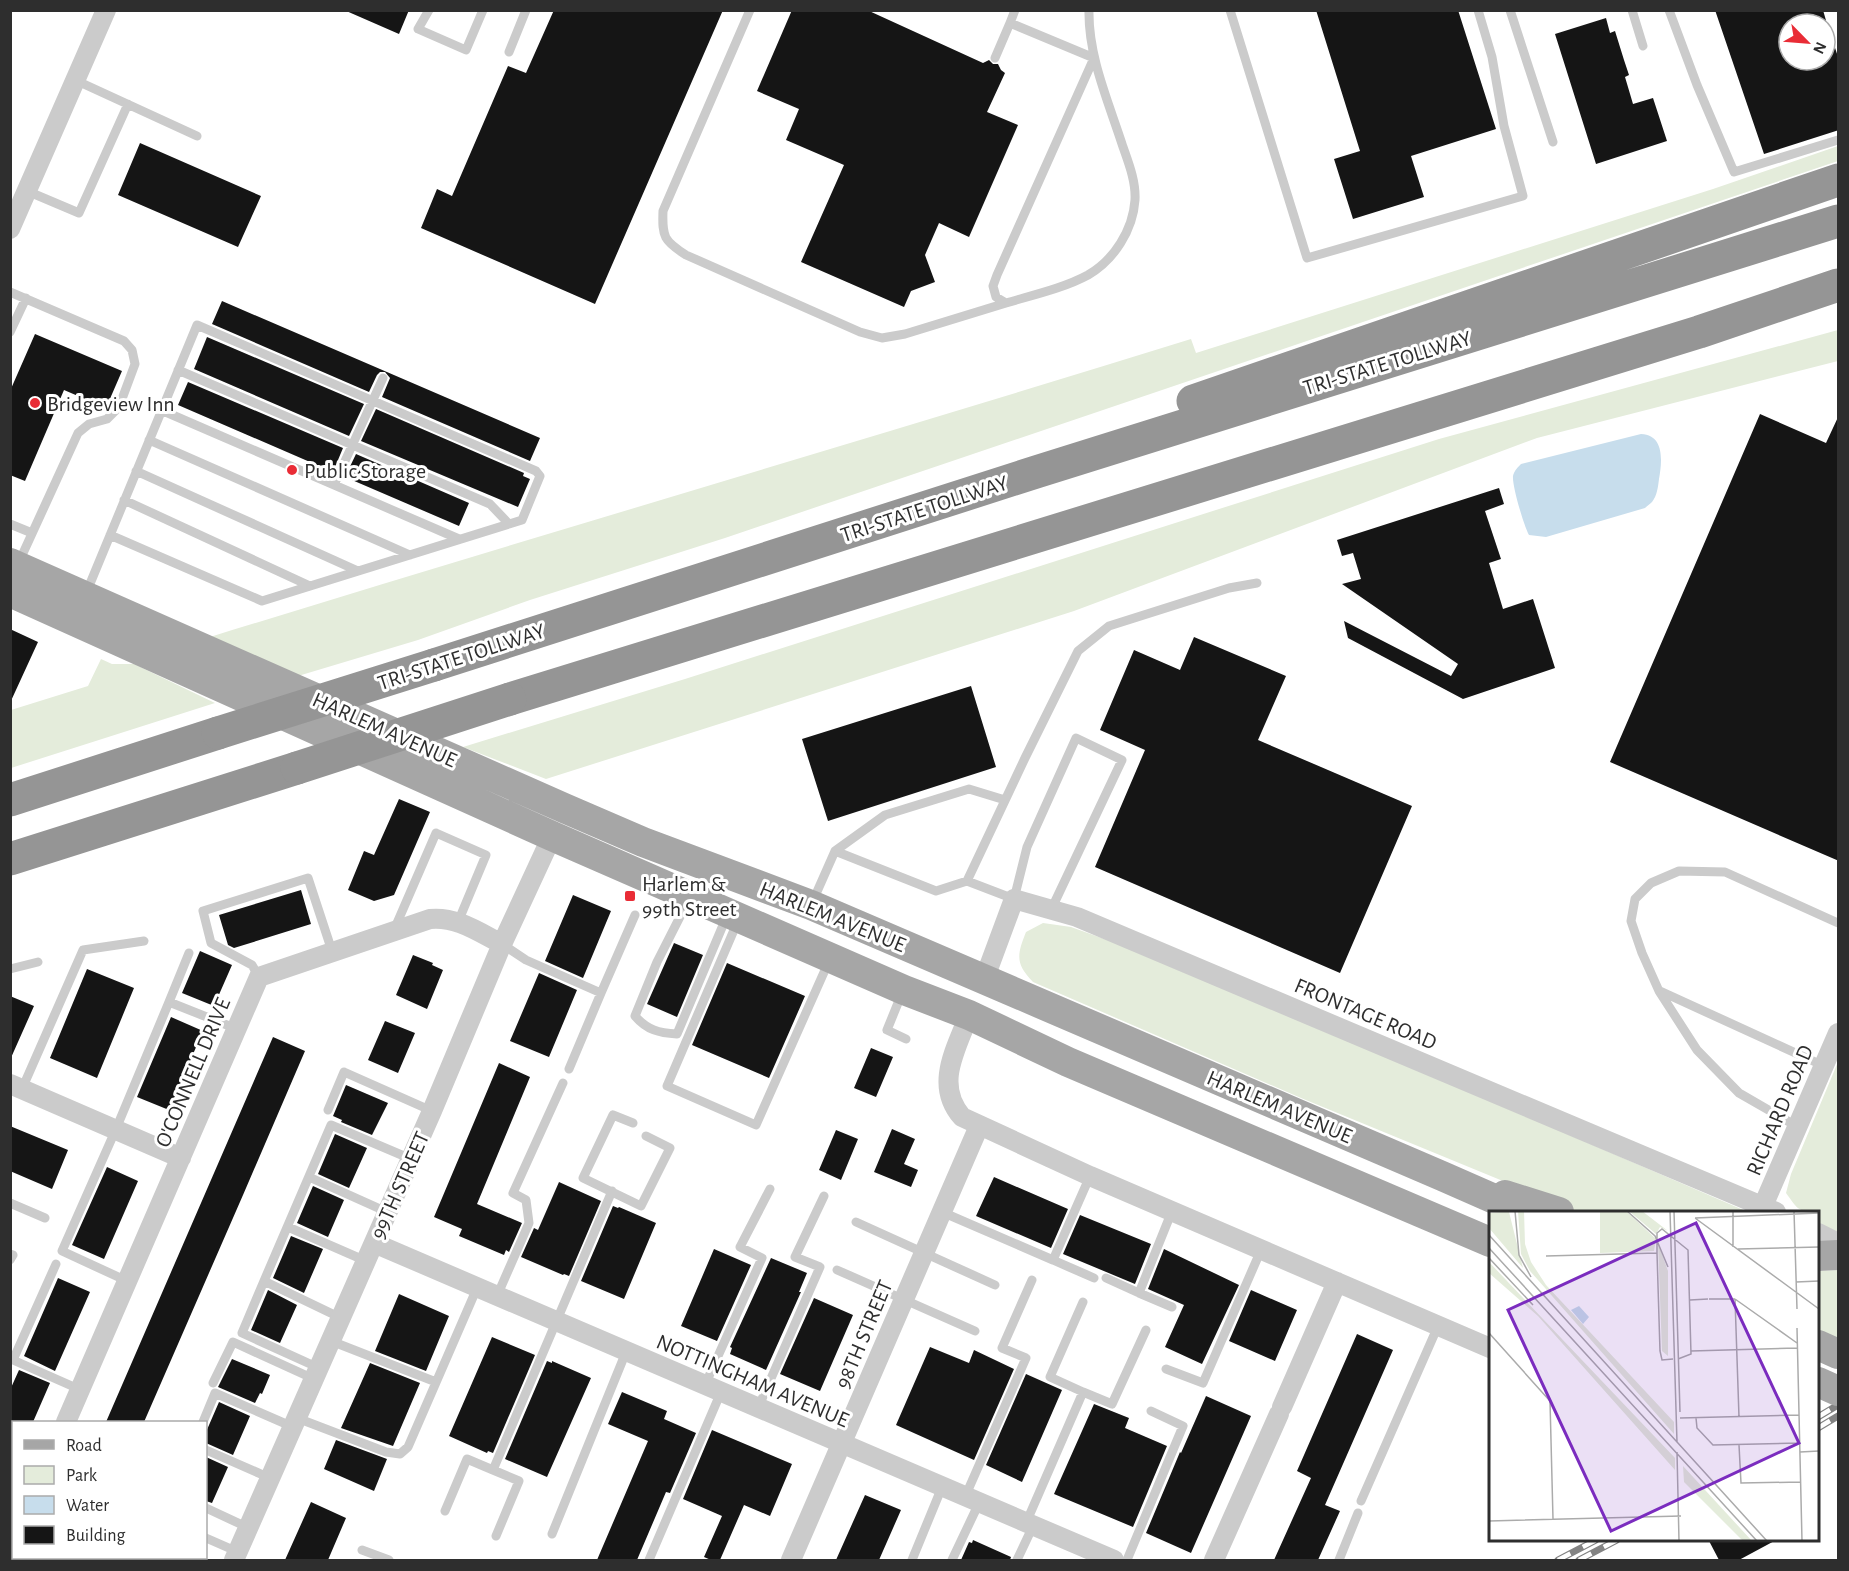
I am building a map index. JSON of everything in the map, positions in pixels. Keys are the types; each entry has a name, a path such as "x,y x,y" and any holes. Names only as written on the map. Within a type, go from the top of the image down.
{"highway":[{"path":"1036,472 1196,399 1839,180"},
{"name":"TRI-STATE TOLLWAY","path":"10,800 1036,472 1839,221"},
{"path":"10,859 510,699 1700,332 1839,285"},
{"path":"1700,332 1839,301"}],"main road":[{"name":"HARLEM AVENUE","path":"13,574 84,596 643,842 811,905 1522,1211"},
{"name":"HARLEM AVENUE","path":"13,574 552,836 904,990 969,1015 1068,1062 1489,1241"},
{"name":"99TH STREET","path":"552,836 564,808"},
{"path":"1442,1176 1556,1211"},
{"path":"1819,1256 1839,1255"},
{"path":"1819,1345 1839,1354"},
{"path":"1819,1383 1839,1391"}],"street":[{"path":"10,229 106,10"},
{"name":"99TH STREET","path":"236,1556 432,1111 502,944 552,836"},
{"path":"984,980 1014,899"},
{"name":"FRONTAGE ROAD","path":"1014,899 1077,917 1770,1209"},
{"path":"260,977 430,919 440,918 458,922 502,944"},
{"name":"O'CONNELL DRIVE","path":"66,1421 260,977"},
{"path":"969,1015 950,1064 948,1077 953,1108 962,1117 1090,1176 1489,1347"},
{"name":"RICHARD ROAD","path":"1770,1209 1798,1127 1839,1033"},
{"path":"14,1086 181,1158"},
{"name":"98TH STREET","path":"791,1560 979,1126"},
{"path":"1819,1233 1839,1243"},
{"name":"NOTTINGHAM AVENUE","path":"370,1252 497,1296 1114,1560"},
{"path":"1214,1560 1337,1282"},
{"path":"1819,1382 1839,1371"}],"lane":[{"path":"429,10 417,29 466,50 483,10"},
{"path":"509,52 526,10"},
{"path":"750,10 663,211 662,230 671,246 686,255 860,332 882,338 905,334 1058,286 1089,274 1113,256 1129,229 1135,200 1132,174 1095,58 1089,10"},
{"path":"995,58 1015,10"},
{"path":"1230,10 1306,258 1523,196 1504,126 1492,57 1478,10"},
{"path":"1510,10 1553,142"},
{"path":"1632,10 1643,46"},
{"path":"1670,10 1697,85 1734,172 1839,140"},
{"path":"1010,23 1095,58"},
{"path":"1006,303 996,297 993,286 1095,58"},
{"path":"75,80 197,136"},
{"path":"27,191 79,213 128,104"},
{"path":"10,292 124,341 132,350 135,364 119,407 107,419 89,424 78,433 13,574"},
{"path":"10,332 26,298"},
{"path":"84,596 197,325 536,471 540,476 522,520 262,601 111,535"},
{"path":"178,370 490,504 509,524"},
{"path":"334,485 382,378"},
{"path":"161,411 459,539"},
{"path":"149,440 410,555"},
{"path":"136,471 358,571"},
{"path":"124,500 310,586"},
{"path":"10,524 32,534"},
{"path":"967,881 1078,651 1109,626 1229,588 1257,583"},
{"path":"835,851 936,891 967,881 1014,899 1027,847 1076,738 1122,760 1051,910"},
{"path":"811,905 835,851 885,815 969,789 1005,800"},
{"path":"394,931 436,833 486,855 458,922"},
{"path":"1798,1127 1738,1093 1697,1050 1659,991 1642,953 1631,921 1635,898 1651,883 1679,871 1725,872 1839,923"},
{"path":"260,977 252,965 211,943 203,911 308,878 332,951"},
{"path":"691,896 657,962 635,1016 644,1026 658,1033 677,1034 734,915"},
{"path":"569,1069 635,915"},
{"path":"734,915 668,1086 756,1125 830,957"},
{"path":"14,1086 83,950 144,941"},
{"path":"502,944 526,960 601,993"},
{"path":"128,1281 62,1251 116,1129 189,953"},
{"path":"10,969 39,962"},
{"path":"904,990 887,1030 906,1039"},
{"path":"1659,991 1824,1066"},
{"path":"169,1002 237,1029"},
{"path":"328,1110 344,1072 432,1111"},
{"path":"497,1296 529,1223 526,1200 513,1193 563,1083"},
{"path":"633,1123 613,1115 583,1178 641,1206 670,1148 646,1136"},
{"path":"317,1373 242,1333 331,1125 411,1159"},
{"path":"1053,1260 1090,1176"},
{"path":"309,1177 387,1212"},
{"path":"649,1560 762,1258 740,1247 770,1189"},
{"path":"493,1470 612,1191"},
{"path":"758,1408 820,1267 795,1257 824,1196"},
{"path":"10,1203 45,1218"},
{"path":"1139,1293 1172,1211"},
{"path":"942,1212 1094,1278"},
{"path":"856,1222 995,1285"},
{"path":"288,1227 370,1252"},
{"path":"1166,1368 1203,1383 1262,1250"},
{"path":"10,1254 13,1255 10,1260"},
{"path":"56,1264 12,1363 81,1390"},
{"path":"837,1270 975,1331"},
{"path":"1106,1278 1172,1307"},
{"path":"952,1560 972,1500 1026,1358 1002,1348 1032,1280"},
{"path":"264,1281 341,1318"},
{"path":"202,1421 214,1393 386,1452 400,1454 408,1447 477,1288"},
{"path":"1083,1302 1050,1377 1083,1392 1112,1404 1146,1330"},
{"path":"1361,1501 1438,1326"},
{"path":"331,1341 436,1382"},
{"path":"213,1383 232,1342 317,1373"},
{"path":"552,1534 626,1352"},
{"path":"1017,1560 1029,1524 1083,1392"},
{"path":"1127,1560 1183,1426 1150,1411"},
{"path":"207,1450 270,1479"},
{"path":"445,1511 467,1459 519,1481 496,1536"},
{"path":"912,1560 942,1487"},
{"path":"207,1509 249,1528"},
{"path":"1339,1560 1358,1513"},
{"path":"207,1539 236,1556"},
{"path":"362,1550 389,1560"}],"green space":[{"path":"1838,146 1838,161 725,538 530,600 418,640 298,676 210,637 1191,339 1196,353 1713,189"},
{"path":"1838,330 1838,361 1537,438 1074,611 546,779 463,747 685,679 1439,439"},
{"path":"101,659 112,664 134,664 215,703 11,768 11,710 88,686"},
{"path":"1043,923 1071,927 1174,964 1746,1211 1576,1211 1301,1098 1033,982 1023,969 1019,958 1026,932"},
{"path":"1838,1062 1838,1232 1819,1223 1819,1211 1806,1211 1798,1208 1793,1202 1786,1193 1791,1174"},
{"path":"1838,1270 1838,1339 1819,1330 1819,1271"}],"water":[{"path":"1641,434 1654,439 1660,450 1658,488 1651,503 1645,508 1546,537 1529,535 1513,481 1514,472 1521,464"}],"building":[{"path":"344,10 409,10 399,34"},
{"path":"554,10 723,10 595,304 421,228 437,189 452,196 508,66 526,73"},
{"path":"792,10 867,10 983,63 989,60 993,64 998,64 1005,73 987,112 1018,125 969,237 939,223 925,255 935,282 911,291 904,307 801,262 844,165 786,140 799,109 757,91"},
{"path":"1316,10 1458,10 1496,129 1411,156 1424,197 1353,219 1334,159 1360,151"},
{"path":"1715,10 1823,10 1824,12 1777,12 1777,72 1837,72 1837,54 1839,60 1839,130 1764,154"},
{"path":"1606,18 1610,33 1615,31 1629,75 1625,77 1633,104 1653,98 1667,141 1596,164 1555,34"},
{"path":"140,143 261,196 238,247 118,195"},
{"path":"222,301 540,438 530,461 382,397 390,378 385,372 377,375 369,392 212,324"},
{"name":"Bridgeview Inn","path":"35,334 122,371 106,408 64,390 25,481 10,475 10,391"},
{"path":"207,337 364,404 349,436 194,369"},
{"path":"188,382 343,448 333,472 178,405"},
{"path":"376,409 524,473 523,476 530,479 518,507 361,441"},
{"path":"1760,414 1826,443 1839,415 1839,861 1610,762"},
{"path":"356,454 469,503 459,526 345,477"},
{"path":"1499,488 1504,504 1485,511 1501,559 1489,563 1503,609 1533,599 1555,668 1463,699 1348,638 1344,621 1451,676 1458,664 1342,584 1361,579 1353,553 1342,556 1337,540"},
{"path":"10,629 38,642 10,703"},
{"path":"1194,637 1286,676 1258,740 1412,806 1340,973 1095,867 1145,750 1100,730 1134,650 1180,670"},
{"path":"971,686 996,767 828,821 802,739"},
{"path":"399,799 430,812 394,895 374,901 348,890 364,851 374,855"},
{"path":"301,890 311,924 234,948 228,945 219,915"},
{"path":"573,895 611,911 583,978 545,961"},
{"path":"674,943 703,955 677,1017 647,1004"},
{"path":"200,951 232,965 214,1006 182,993"},
{"path":"413,955 443,970 427,1009 396,995"},
{"path":"727,963 805,996 769,1078 692,1045"},
{"path":"87,969 134,988 97,1078 50,1058"},
{"path":"539,973 577,990 549,1057 510,1041"},
{"path":"10,996 34,1006 10,1060"},
{"path":"171,1017 203,1031 169,1110 137,1097"},
{"path":"385,1021 415,1033 398,1073 368,1060"},
{"path":"273,1037 305,1051 144,1421 106,1421"},
{"path":"871,1048 893,1057 876,1097 854,1088"},
{"path":"499,1063 530,1077 477,1204 522,1223 509,1252 506,1250 504,1255 459,1236 462,1229 434,1217"},
{"path":"346,1085 388,1103 372,1135 341,1122 342,1120 333,1116"},
{"path":"10,1126 68,1150 52,1189 10,1171"},
{"path":"892,1129 915,1139 904,1164 918,1170 911,1187 874,1172"},
{"path":"836,1130 858,1139 841,1180 819,1170"},
{"path":"335,1134 367,1148 349,1188 318,1174"},
{"path":"107,1167 138,1181 104,1259 72,1245"},
{"path":"994,1177 1068,1209 1051,1248 976,1216"},
{"path":"559,1182 601,1201 569,1276 521,1257 534,1228 538,1230"},
{"path":"313,1186 344,1200 328,1237 297,1223"},
{"path":"613,1206 656,1223 624,1299 581,1281"},
{"path":"1080,1215 1151,1244 1135,1284 1063,1254"},
{"path":"291,1236 323,1249 304,1293 273,1278"},
{"path":"714,1249 751,1265 717,1341 681,1326"},
{"path":"1164,1249 1239,1285 1202,1364 1165,1347 1184,1305 1148,1289"},
{"path":"771,1258 807,1273 799,1292 801,1292 766,1370 730,1354 732,1348 730,1347"},
{"path":"58,1278 90,1292 55,1371 24,1356"},
{"path":"268,1290 297,1305 280,1343 251,1330"},
{"path":"1251,1290 1297,1310 1275,1361 1229,1341"},
{"path":"399,1294 449,1316 426,1371 375,1351"},
{"path":"814,1298 853,1315 820,1391 780,1374"},
{"path":"1357,1334 1393,1350 1325,1505 1340,1511 1318,1560 1274,1560 1311,1478 1297,1471"},
{"path":"492,1337 535,1355 493,1453 488,1451 487,1453 449,1436"},
{"path":"930,1347 969,1363 974,1350 1014,1369 974,1460 896,1425"},
{"path":"232,1359 270,1375 262,1394 260,1393 255,1403 218,1387"},
{"path":"547,1361 552,1363 552,1361 591,1378 547,1477 505,1459"},
{"path":"370,1363 420,1383 393,1446 341,1428"},
{"path":"19,1370 50,1383 33,1421 10,1422 10,1390"},
{"path":"1026,1374 1062,1390 1022,1482 986,1465"},
{"path":"622,1392 667,1411 664,1419 696,1433 670,1493 666,1492 637,1560 597,1560 648,1441 608,1424"},
{"path":"1206,1396 1251,1416 1191,1553 1146,1533"},
{"path":"219,1402 250,1416 233,1455 207,1443 207,1430"},
{"path":"1094,1404 1129,1418 1125,1428 1167,1446 1133,1527 1054,1494"},
{"path":"712,1430 792,1464 770,1516 744,1505 720,1560 704,1557 722,1516 683,1499"},
{"path":"336,1440 387,1459 374,1491 324,1469"},
{"path":"207,1457 228,1467 212,1503 207,1501"},
{"path":"865,1495 901,1510 879,1560 836,1560"},
{"path":"311,1502 346,1518 328,1560 285,1560"},
{"path":"973,1540 1011,1557 1010,1560 961,1560 969,1542 972,1543"},
{"path":"1709,1541 1774,1541 1739,1560 1719,1560"}],"railway":[{"path":"1819,1416 1838,1405"},
{"path":"1819,1427 1838,1416"},
{"path":"1558,1560 1594,1541"},
{"path":"1579,1560 1615,1541"}],"place":[{"name":"Bridgeview Inn","path":"35,403"},
{"name":"Public Storage","path":"292,470"},
{"name":"Harlem & 99th Street","path":"630,896"}]}
